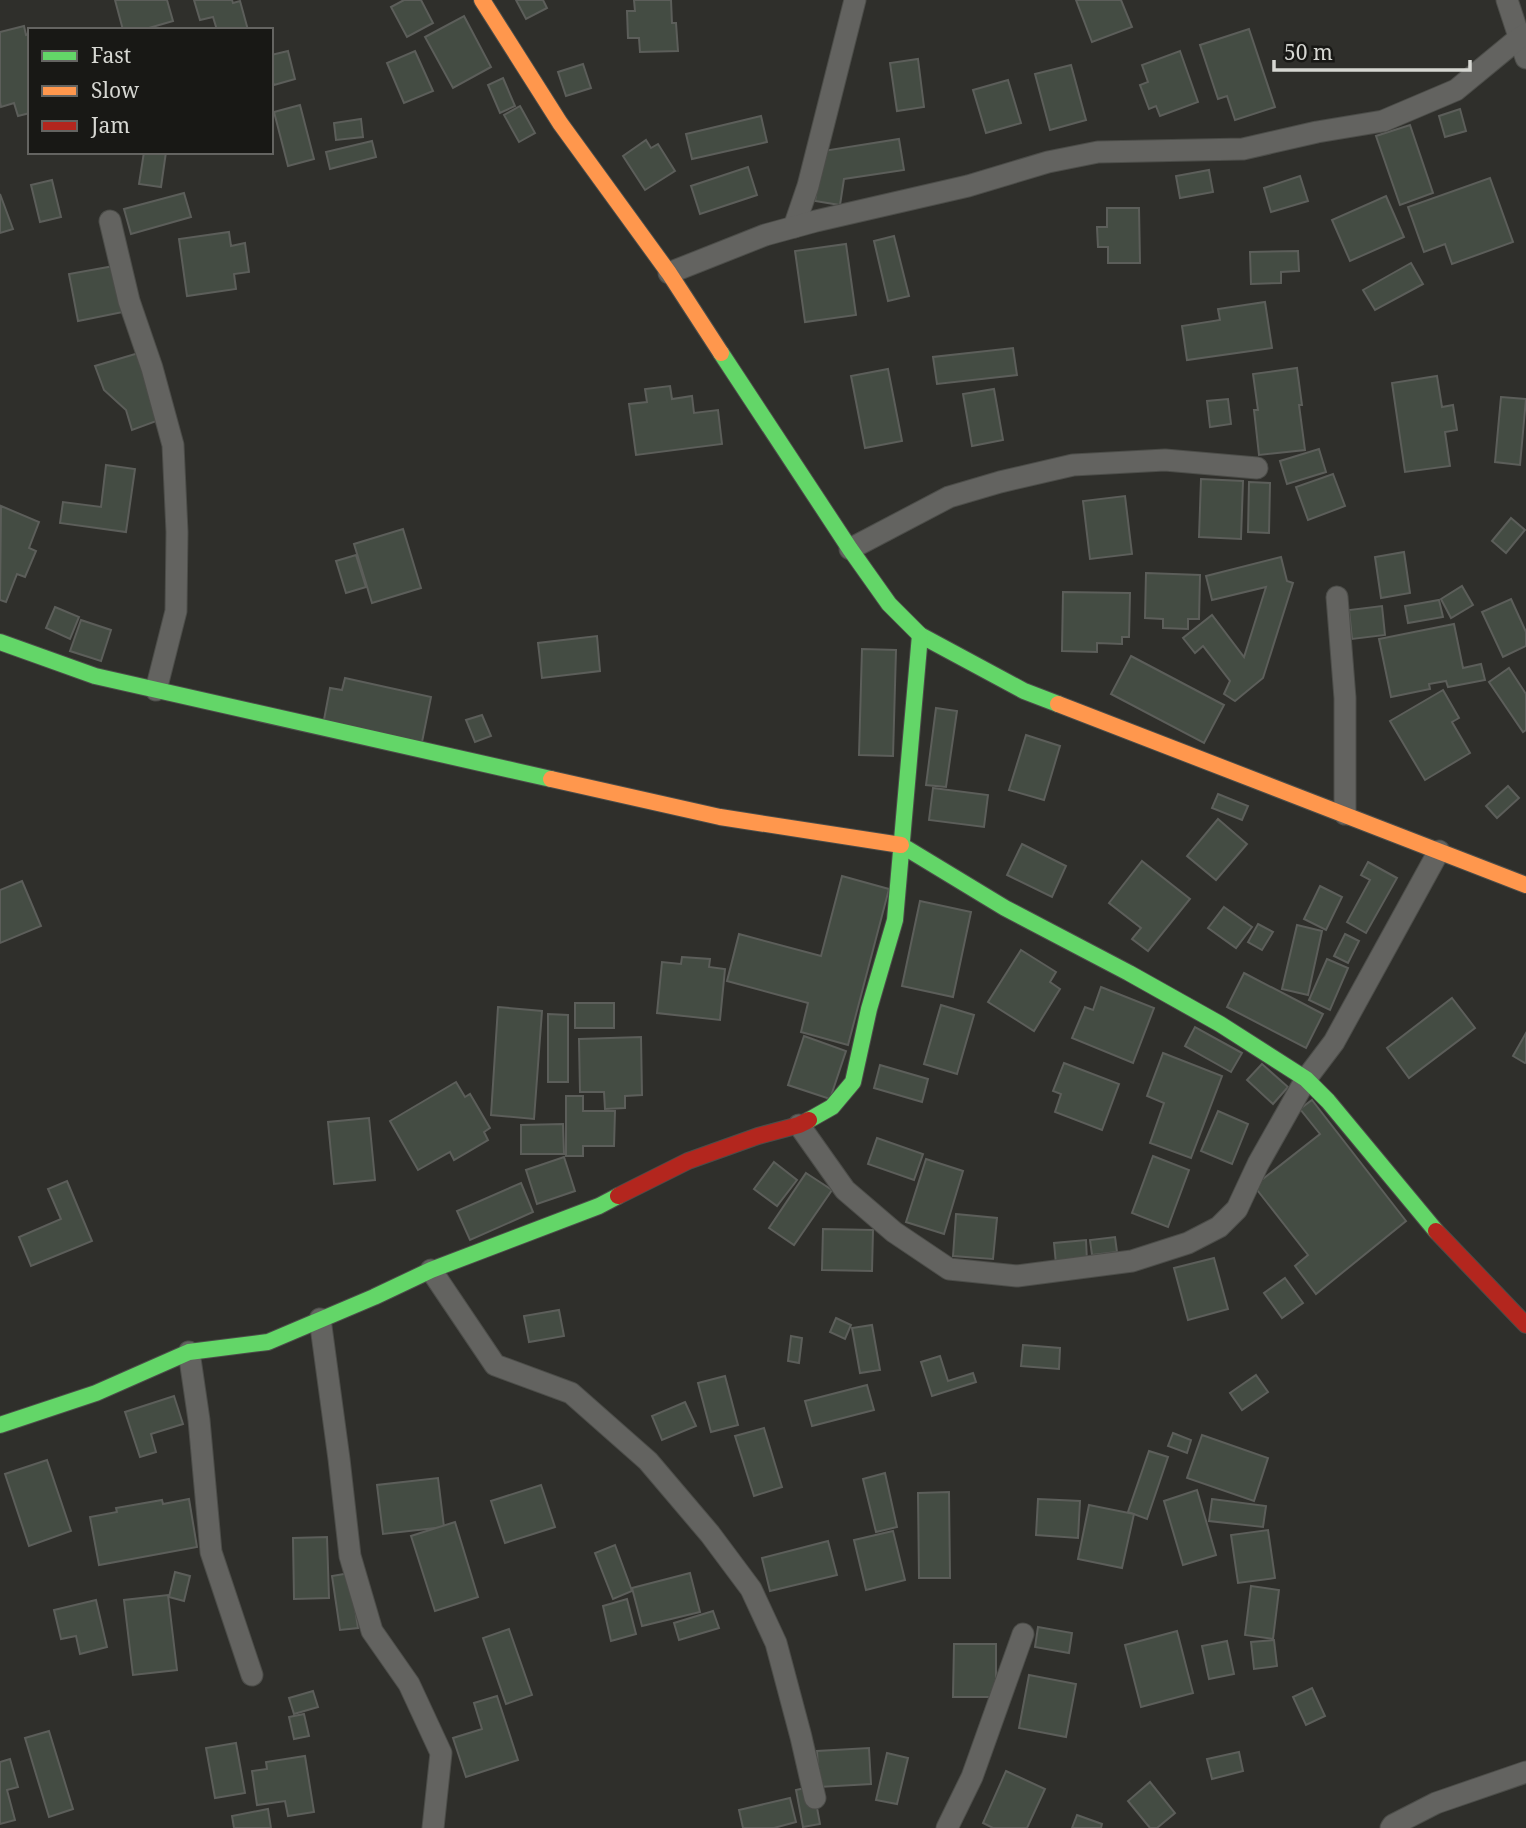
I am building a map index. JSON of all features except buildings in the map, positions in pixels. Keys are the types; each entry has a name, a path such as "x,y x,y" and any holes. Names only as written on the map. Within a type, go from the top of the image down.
{"street":[{"path":"482,0 559,123 669,274 850,549 889,604 920,635 1024,691 1526,885"},
{"path":"794,227 808,186 855,0"},
{"path":"1507,0 1523,36 1526,58"},
{"path":"669,274 765,235 968,186 1048,162 1098,152 1243,149 1317,132 1383,121 1456,90 1523,36"},
{"path":"110,220 129,301 152,368 173,445 177,531 176,611 156,690"},
{"path":"850,549 949,497 1073,465 1165,460 1257,468"},
{"path":"1337,597 1345,698 1345,814"},
{"path":"0,1425 96,1393 189,1352 268,1342 431,1270 598,1206 688,1161 758,1136 799,1125 832,1107 853,1082 869,1009 895,920 920,635"},
{"path":"0,642 95,676 720,817 902,845 1005,908 1220,1024 1306,1079 1328,1101 1434,1229 1526,1325"},
{"path":"799,1125 845,1190 894,1232 949,1269 1017,1276 1132,1261 1188,1243 1219,1227 1237,1209 1258,1164 1306,1079 1334,1042 1439,850"},
{"path":"431,1270 495,1365 570,1393 648,1461 710,1534 751,1588 776,1643 802,1737 815,1798"},
{"path":"320,1319 350,1556 372,1631 409,1684 441,1753 433,1828"},
{"path":"189,1352 199,1420 211,1552 252,1675"},
{"path":"947,1828 972,1777 1023,1634"},
{"path":"1391,1828 1436,1803 1526,1772"}],"traffic: fast":[{"path":"721,353 889,604 920,635 1024,691 1058,704"},
{"path":"809,1120 832,1107 853,1082 869,1009 895,920 920,635"},
{"path":"0,642 95,676 551,779"},
{"path":"901,845 1005,908 1220,1024 1306,1079 1328,1101 1436,1231"},
{"path":"0,1425 96,1393 189,1352 268,1342 431,1270 599,1206 618,1196"}],"traffic: slow":[{"path":"482,0 560,123 669,273 721,353"},
{"path":"1058,704 1526,885"},
{"path":"551,779 720,817 901,845"}],"traffic: jam":[{"path":"618,1196 688,1161 809,1120"},
{"path":"1436,1231 1526,1325"}]}
